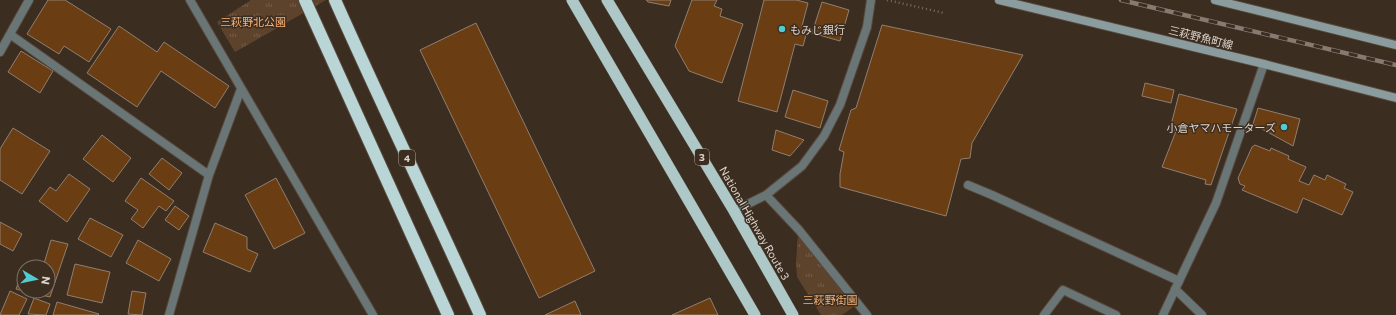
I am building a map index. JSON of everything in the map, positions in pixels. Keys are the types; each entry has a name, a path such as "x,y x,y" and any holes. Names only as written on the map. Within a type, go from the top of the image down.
{"highway":[{"path":"305,0 448,315"},
{"name":"4","path":"335,0 372,85 450,247 480,315"},
{"path":"572,0 755,315"},
{"name":"National Highway Route 3","path":"607,0 734,211 793,315"}],"main road":[{"name":"三萩野魚町線","path":"999,0 1264,64 1396,98"},
{"path":"1216,0 1396,45"}],"street":[{"path":"0,52 29,0"},
{"path":"190,0 373,315"},
{"path":"734,211 766,195 802,166 824,136 840,105 867,27 872,0"},
{"path":"10,34 209,175"},
{"path":"1163,315 1216,203 1264,64"},
{"path":"169,315 209,175 242,89"},
{"path":"968,185 1177,285 1202,315"},
{"path":"766,195 799,230 867,315"},
{"path":"1044,315 1063,290 1116,315"}],"path":[{"path":"887,0 944,14"}],"green space":[{"name":"三萩野北公園","path":"251,0 326,0 235,52 217,22"},
{"name":"三萩野街園","path":"798,235 856,305 842,315 821,315 797,277 796,262"}],"building":[{"path":"48,0 65,0 111,29 89,62 64,46 59,54 27,34"},
{"path":"646,0 671,0 669,6 648,2"},
{"path":"692,0 717,0 714,6 722,9 720,16 743,24 722,83 689,71 675,46"},
{"path":"764,0 796,0 808,3 802,26 808,28 803,46 795,44 777,112 738,101"},
{"path":"822,2 849,10 840,41 812,33"},
{"path":"476,23 595,271 539,298 420,50"},
{"path":"882,25 1023,55 972,143 970,158 961,159 946,216 840,187 840,174 844,152 839,150 851,110 856,108"},
{"path":"119,26 157,52 164,42 229,86 215,108 161,71 137,107 87,73"},
{"path":"21,51 53,71 40,93 8,72"},
{"path":"1145,83 1174,90 1171,103 1142,96"},
{"path":"793,90 828,101 820,128 785,117"},
{"path":"1179,94 1237,109 1211,185 1205,184 1206,180 1162,167 1176,131 1170,129"},
{"path":"1258,108 1300,119 1293,146 1253,124"},
{"path":"13,128 50,151 22,194 0,180 0,149"},
{"path":"776,130 804,140 790,156 772,150"},
{"path":"102,135 131,158 113,182 83,159"},
{"path":"1255,145 1270,151 1271,148 1289,156 1288,159 1306,167 1299,181 1309,185 1314,175 1325,180 1327,175 1346,184 1344,188 1353,192 1342,215 1303,198 1297,213 1242,190 1245,186 1240,184 1238,178 1252,147"},
{"path":"162,158 182,173 169,190 149,174"},
{"path":"69,174 90,189 67,222 39,201 50,187 56,191"},
{"path":"141,178 174,201 166,211 159,206 143,228 131,219 138,210 125,201"},
{"path":"276,178 305,233 274,249 245,195"},
{"path":"175,206 189,216 179,230 165,220"},
{"path":"90,218 123,235 111,257 78,239"},
{"path":"0,222 22,234 13,251 0,244"},
{"path":"215,223 247,237 247,249 258,254 250,272 203,252"},
{"path":"51,240 68,244 56,279 56,259 45,259"},
{"path":"138,240 171,259 159,281 126,263"},
{"path":"75,264 110,272 102,303 67,295"},
{"path":"10,291 16,294 16,299 27,299 19,315 0,315"},
{"path":"132,291 146,293 142,315 128,314"},
{"path":"710,298 718,315 672,315"},
{"path":"34,299 50,304 46,315 28,314"},
{"path":"575,301 581,315 545,315"},
{"path":"57,302 99,314 53,315"}],"railway":[{"path":"1121,0 1396,65"}],"place":[{"name":"もみじ銀行","path":"782,29"},
{"name":"小倉ヤマハモーターズ","path":"1284,127"}]}
